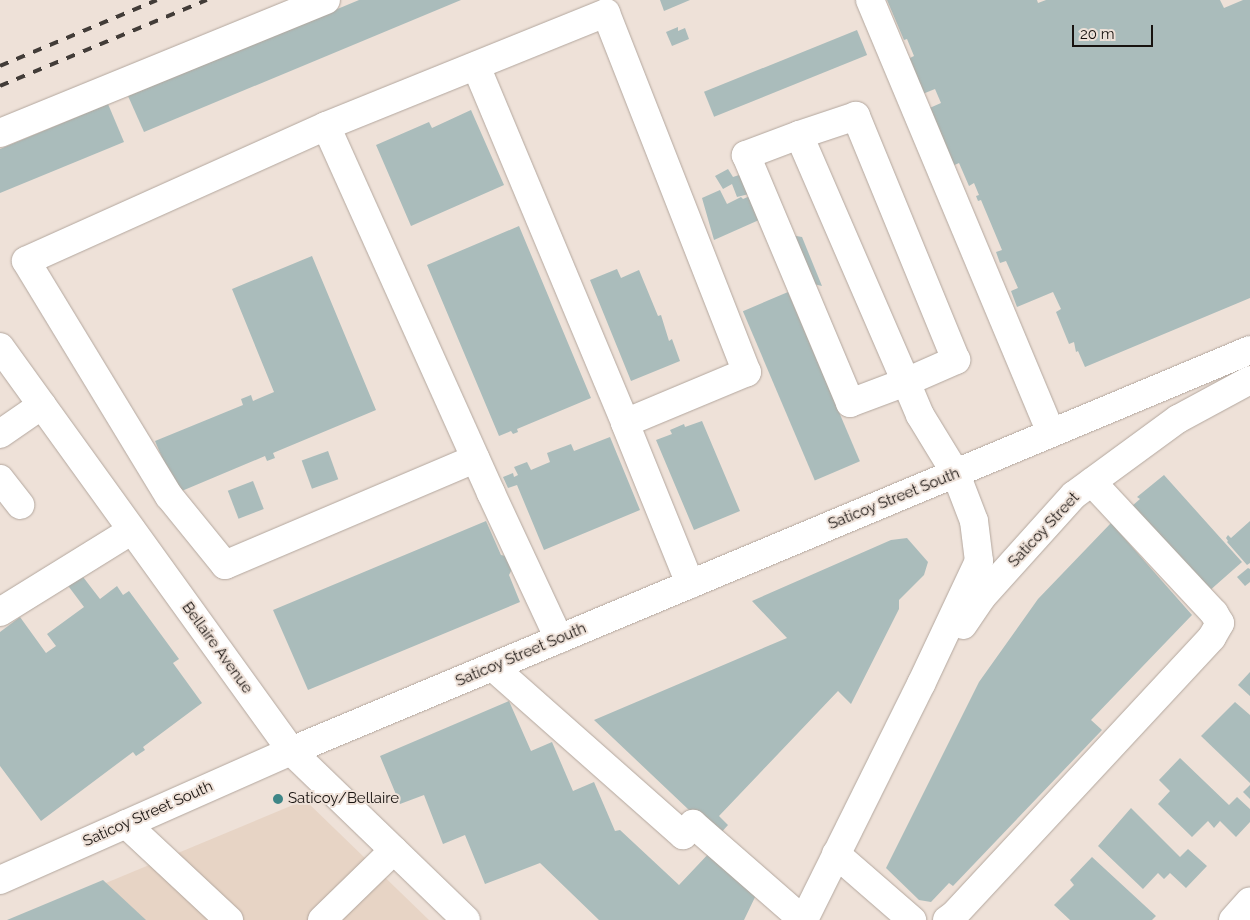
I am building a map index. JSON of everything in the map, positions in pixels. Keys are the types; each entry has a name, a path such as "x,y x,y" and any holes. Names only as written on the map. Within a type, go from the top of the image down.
{"street":[{"path":"0,133 326,0"},
{"path":"870,0 1048,435 1250,350"},
{"path":"476,459 225,565 169,496 26,260 326,126 606,13 747,372 625,423"},
{"path":"476,66 690,584"},
{"path":"856,116 956,360 906,382 850,403 746,155 799,135 856,116"},
{"path":"326,126 559,639"},
{"name":"Saticoy Street","path":"799,135 920,415 956,474 974,521 979,561 921,684 803,920"},
{"name":"Bellaire Avenue","path":"4,359 42,405 291,751 394,850 461,918"},
{"name":"Saticoy Street","path":"921,684 982,597 1074,495 1178,419 1250,380"},
{"path":"0,434 42,405"},
{"name":"Saticoy Street South","path":"0,880 291,751 1048,435"},
{"path":"0,479 20,505"},
{"path":"947,920 954,915 1212,637 1220,623 1214,613 1092,482"},
{"path":"0,612 132,530"},
{"path":"493,666 683,835 693,824 803,920"},
{"path":"126,824 229,920"},
{"path":"322,920 394,850"},
{"path":"836,854 912,920"},
{"path":"1233,920 1250,902"}],"shaded area":[{"path":"305,800 429,920 17,920"}],"building":[{"path":"359,0 461,0 144,132 128,96"},
{"path":"660,0 690,0 664,11"},
{"path":"887,0 1037,0 1038,3 1046,0 1220,0 1224,8 1243,0 1250,0 1250,298 1085,367 1078,351 1076,352 1074,342 1069,344 1056,312 1061,309 1053,292 1017,307 1011,291 1018,288 1006,261 1000,263 996,252 1002,250 981,200 978,201 976,196 979,195 974,183 969,186 959,163 948,168 925,110 941,103 935,89 920,95 906,60 914,56 907,39 904,40"},
{"path":"678,27 678,31 685,28 689,39 672,46 666,32"},
{"path":"857,30 867,55 714,117 704,92"},
{"path":"108,104 124,142 0,193 0,149"},
{"path":"471,110 504,185 411,226 376,145 429,122 432,128"},
{"path":"728,169 733,177 742,174 749,194 737,197 732,184 723,189 715,176"},
{"path":"720,190 727,204 741,197 743,199 750,196 759,220 714,240 702,198"},
{"path":"519,226 591,398 517,429 518,432 513,434 511,431 499,436 427,265"},
{"path":"785,234 802,237 822,286 805,282"},
{"path":"312,256 376,410 273,453 275,458 267,461 265,456 177,493 155,441 243,405 241,399 251,395 253,401 274,392 232,289"},
{"path":"617,269 621,278 639,270 658,316 661,315 669,341 672,339 680,361 631,381 590,280"},
{"path":"788,292 860,461 815,481 743,311"},
{"path":"702,421 740,511 694,530 656,440 672,434 670,430 684,424 685,427"},
{"path":"610,437 640,510 544,550 517,485 508,488 503,477 513,473 514,477 518,475 514,467 527,462 531,470 550,462 547,453 571,444 574,451"},
{"path":"328,451 338,479 312,489 302,461"},
{"path":"1164,475 1242,562 1208,592 1132,506 1140,499 1137,497"},
{"path":"253,481 264,509 239,519 228,491"},
{"path":"486,521 501,555 506,556 512,569 509,575 520,602 308,690 273,610"},
{"path":"1250,521 1250,563 1247,565 1227,542 1226,538 1228,535 1231,538"},
{"path":"1111,523 1192,615 1091,720 1102,730 953,886 949,883 931,902 919,900 886,868 979,682 1038,599"},
{"path":"907,538 928,562 924,575 899,600 899,609 851,704 838,691 719,816 728,825 719,835 708,828 594,720 787,638 752,601 891,540"},
{"path":"1248,568 1250,569 1250,582 1245,586 1237,577"},
{"path":"80,573 100,599 117,586 123,595 129,591 179,659 173,663 202,703 143,747 145,750 136,756 133,752 41,821 0,766 0,632 20,617 46,653 56,646 47,634 84,607 66,583"},
{"path":"1250,672 1250,696 1238,685"},
{"path":"509,701 531,751 552,742 573,791 594,782 615,831 620,830 679,885 712,850 757,893 744,920 599,920 540,863 485,884 465,835 443,844 424,795 400,804 380,756"},
{"path":"1235,702 1250,715 1250,783 1201,736"},
{"path":"1180,758 1229,805 1237,797 1250,809 1250,822 1236,837 1220,821 1214,828 1208,821 1192,837 1158,804 1170,791 1159,780"},
{"path":"1250,785 1250,799 1243,792"},
{"path":"1131,808 1180,857 1188,849 1207,866 1186,888 1170,873 1164,879 1158,873 1143,889 1098,846"},
{"path":"1092,857 1156,916 1152,920 1070,920 1054,905 1074,885 1070,880"},
{"path":"103,880 146,920 7,920"}],"railway":[{"path":"0,66 157,0"},
{"path":"0,86 207,0"}],"place":[{"name":"Saticoy/Bellaire","path":"278,799"}]}
